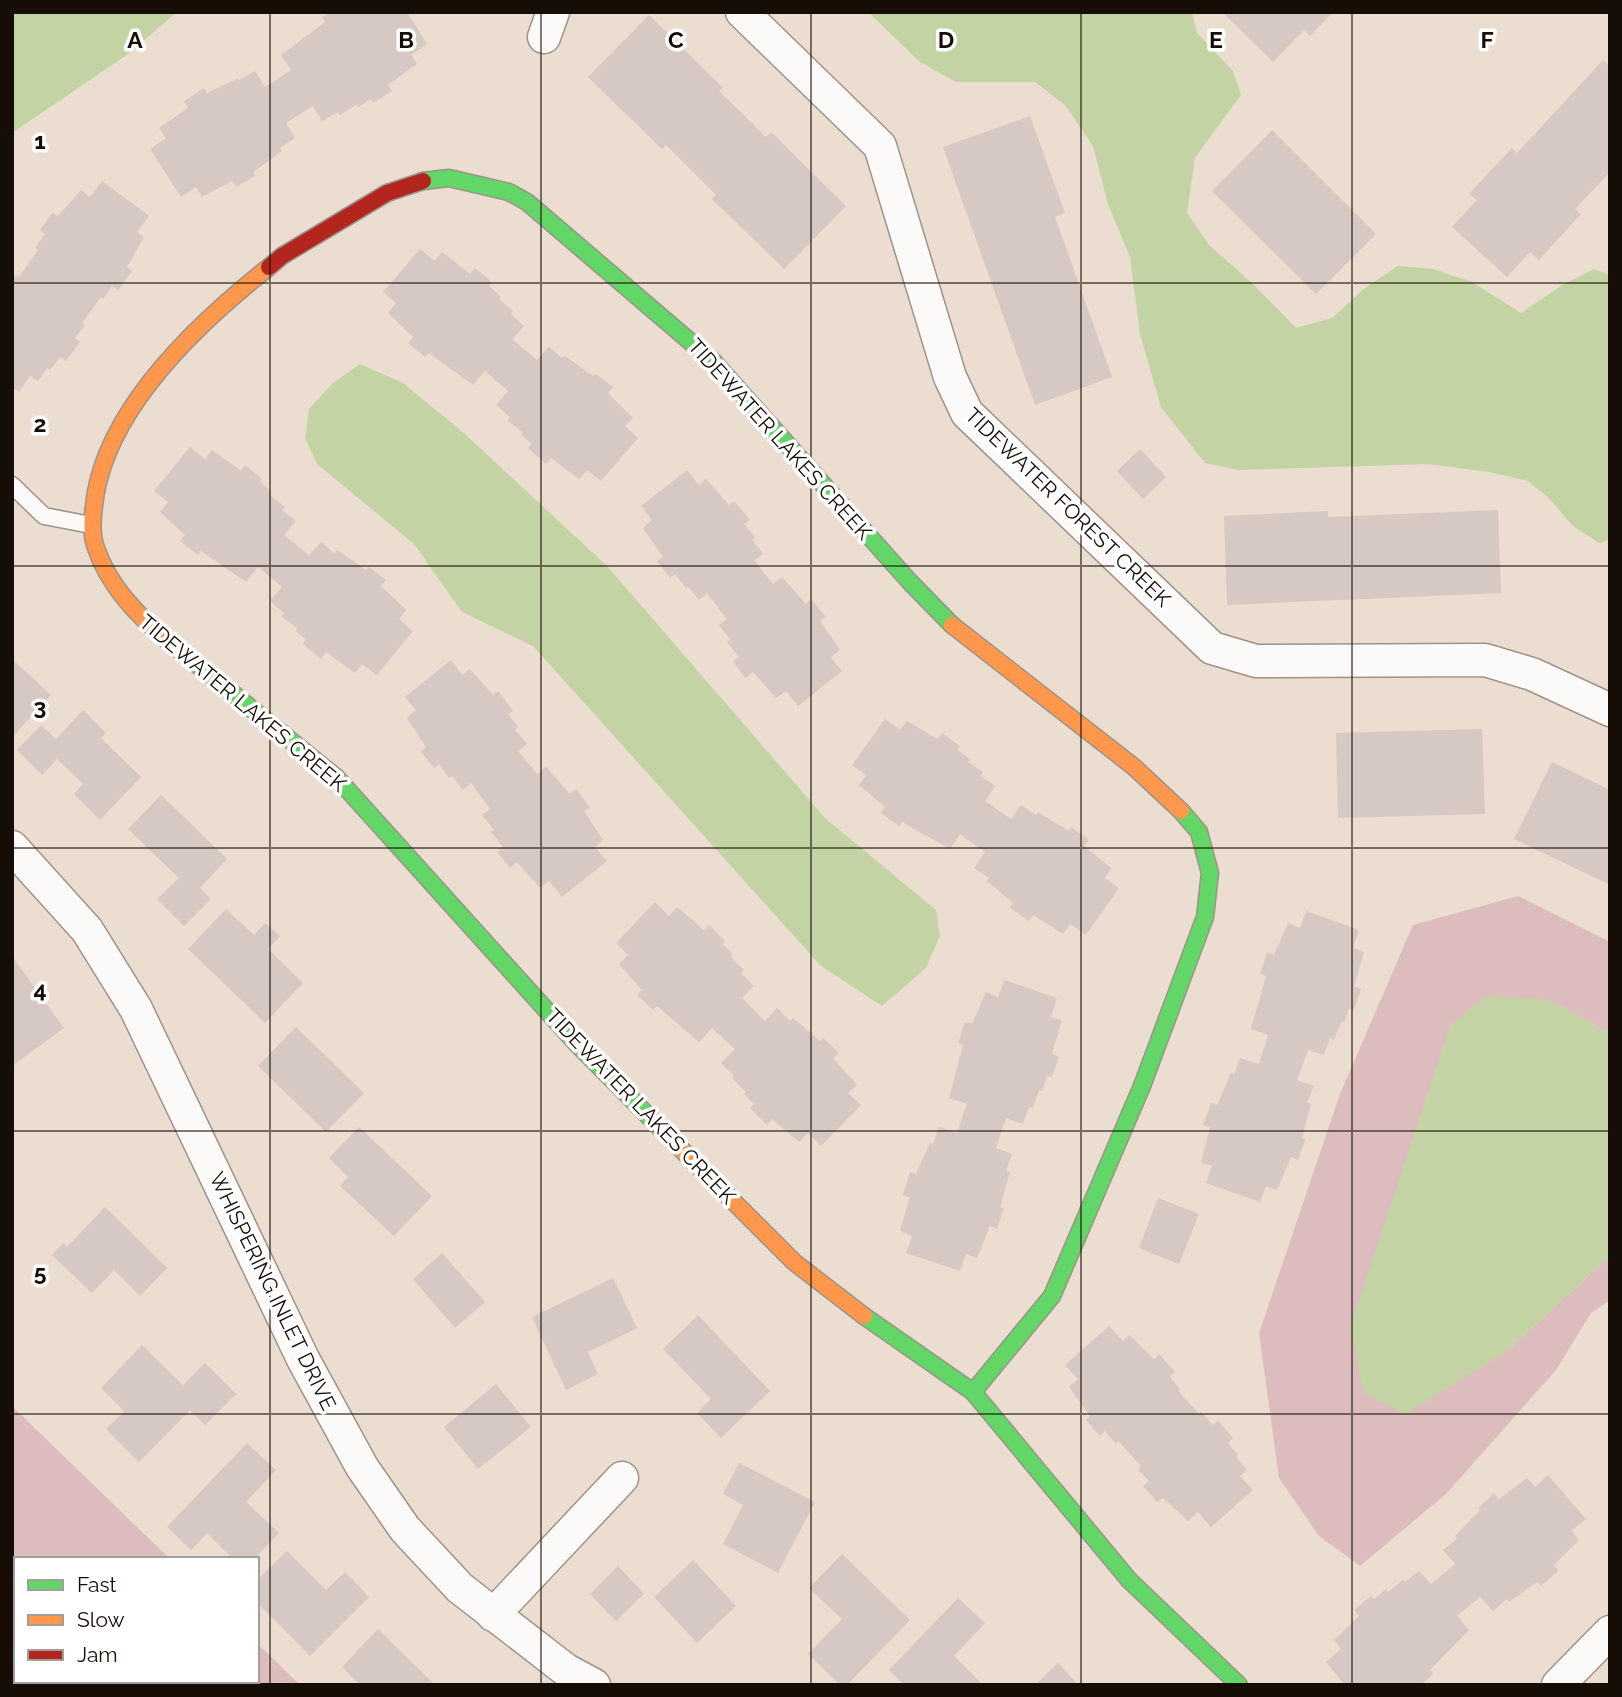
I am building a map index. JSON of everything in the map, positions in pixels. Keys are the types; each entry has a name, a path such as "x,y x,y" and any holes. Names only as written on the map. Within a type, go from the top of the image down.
{"street":[{"name":"TIDEWATER FOREST CREEK","path":"742,12 880,146 950,377 967,413 1212,648 1256,661 1485,660 1532,674 1610,710"},
{"name":"TIDEWATER LAKES CREEK","path":"973,1392 1052,1296 1142,1086 1205,917 1210,873 1199,832 1176,804 1134,767 949,622 713,362 527,202 509,192 449,178 417,181 387,193 282,257 237,291 201,324 159,370 117,432 95,494 92,525 95,547 114,586 146,623 337,778 575,1042 785,1252 859,1312 973,1392 1129,1580 1239,1685"},
{"name":"WHISPERING INLET DRIVE","path":"12,847 87,930 136,1009 303,1359 362,1468 405,1529 460,1588 566,1670 594,1685"},
{"path":"493,1615 622,1478"},
{"path":"1558,1685 1610,1632"}],"lane":[{"path":"12,485 44,516 92,525"}],"shaded area":[{"path":"12,12 177,12 128,54 12,133"},
{"path":"868,12 1192,12 1197,33 1233,71 1241,95 1195,158 1187,213 1209,245 1253,284 1296,328 1332,318 1365,288 1398,266 1433,269 1472,282 1521,313 1564,284 1594,269 1610,275 1610,539 1599,543 1573,526 1549,498 1528,481 1489,472 1429,464 1239,470 1205,463 1161,407 1140,334 1130,257 1108,204 1093,146 1065,105 1035,82 956,82 920,62"},
{"path":"360,364 403,383 466,435 607,566 825,818 936,910 940,936 926,968 882,1006 821,966 533,646 462,612 414,544 317,464 305,438 309,409 333,383"},
{"path":"1518,896 1610,942 1610,1033 1548,1000 1507,1351 1610,1256 1610,1300 1591,1313 1556,1370 1447,1493 1360,1566 1319,1536 1279,1478 1259,1333 1340,1094 1413,925"},
{"path":"1486,996 1548,1000 1610,1033 1610,1256 1507,1351 1405,1414 1363,1392 1351,1326 1450,1026"},
{"path":"12,1406 168,1557 14,1557 14,1683 259,1683 259,1645 300,1685 12,1685"}],"building":[{"path":"330,12 407,12 427,44 411,55 417,64 388,85 392,91 373,103 371,99 322,121 313,106 286,123 295,138 253,172 255,176 236,187 232,181 202,197 196,187 181,197 150,149 166,138 159,128 188,108 184,101 204,88 207,93 255,71 265,87 291,70 281,55 325,22 322,17"},
{"path":"1222,12 1333,12 1310,36 1304,30 1273,62"},
{"path":"649,15 723,88 719,91 766,137 771,132 846,206 784,269 712,199 716,195 666,145 662,149 588,77"},
{"path":"1603,60 1610,67 1610,172 1575,209 1581,214 1539,260 1530,252 1507,277 1452,227 1477,200 1469,194 1512,148 1517,153"},
{"path":"1030,116 1065,213 1055,217 1112,377 1035,405 943,147"},
{"path":"1272,130 1376,234 1316,294 1212,191"},
{"path":"102,181 149,216 137,232 144,237 127,267 132,271 118,290 112,286 103,299 101,297 82,323 85,325 75,338 80,342 66,361 60,357 50,370 47,368 38,381 30,376 19,392 12,387 12,279 16,275 19,277 38,250 35,248 45,234 40,230 52,213 58,216 81,190 90,197"},
{"path":"420,249 435,261 442,252 470,274 475,268 492,282 489,286 524,326 512,339 537,360 549,347 562,358 565,356 613,387 608,393 633,418 625,426 638,438 601,481 587,470 579,479 551,458 546,464 528,448 532,444 507,420 510,417 496,405 508,391 485,371 473,385 429,353 425,357 408,343 413,337 388,313 396,303 383,292"},
{"path":"190,447 205,459 212,450 241,471 245,465 262,479 260,482 272,492 270,495 285,507 282,510 296,521 284,535 309,555 321,542 334,553 337,550 366,570 369,567 386,580 381,586 406,610 399,619 413,631 377,675 362,664 355,673 326,652 321,659 303,644 306,639 295,631 297,628 281,616 284,613 270,601 282,587 258,567 246,582 201,551 198,555 180,541 185,535 160,512 168,502 154,491"},
{"path":"1140,449 1166,477 1143,499 1117,471"},
{"path":"687,470 699,485 706,479 729,505 734,501 750,520 744,524 755,537 752,540 763,554 754,560 773,584 782,577 806,604 811,599 826,617 820,621 840,650 831,657 842,671 798,706 786,691 776,698 753,672 745,678 733,661 739,657 727,642 730,639 719,625 727,619 707,593 699,600 675,574 670,578 657,561 663,557 643,528 652,520 641,506"},
{"path":"1498,510 1501,593 1227,605 1224,516 1328,511 1328,517"},
{"path":"12,659 51,695 14,735 12,733"},
{"path":"451,660 462,675 470,669 493,695 498,691 513,711 508,714 518,727 515,730 527,744 518,751 537,774 546,767 570,794 576,789 590,807 584,811 603,840 595,847 607,861 562,897 549,881 540,888 517,862 510,868 497,852 503,847 482,815 490,809 471,783 463,790 452,776 449,778 439,764 434,768 421,752 426,747 407,718 416,710 405,697"},
{"path":"83,710 106,733 101,738 141,777 100,820 74,794 83,784 57,759 42,775 17,750 41,725 56,739"},
{"path":"885,719 900,730 907,721 937,739 942,733 960,746 957,750 970,759 968,762 983,772 981,776 995,786 985,801 1011,819 1021,805 1069,831 1071,827 1089,840 1084,846 1111,868 1105,878 1119,888 1086,935 1070,924 1063,934 1033,915 1029,921 1010,908 1013,903 987,881 989,878 974,868 985,852 960,834 950,849 902,822 899,826 881,813 885,807 859,785 866,775 852,765"},
{"path":"1482,729 1485,814 1338,818 1336,733"},
{"path":"1552,762 1610,790 1610,885 1514,839"},
{"path":"161,795 227,859 200,888 211,899 184,926 157,899 179,878 128,829"},
{"path":"655,902 669,916 677,907 704,930 709,925 725,941 722,944 733,954 731,957 744,970 741,973 754,986 742,998 765,1021 777,1008 790,1021 793,1018 820,1041 823,1038 839,1053 833,1058 857,1085 848,1093 861,1105 821,1146 808,1133 799,1142 772,1119 767,1125 750,1108 754,1104 721,1063 735,1049 712,1028 699,1042 657,1006 653,1010 637,995 642,990 619,964 628,955 616,943"},
{"path":"226,909 254,935 265,923 280,936 268,949 303,983 265,1023 188,949"},
{"path":"1306,911 1359,930 1353,948 1364,952 1354,986 1361,989 1354,1010 1349,1008 1334,1040 1330,1038 1324,1055 1308,1050 1297,1080 1314,1086 1307,1102 1311,1104 1302,1138 1305,1140 1298,1160 1291,1157 1277,1190 1266,1186 1260,1202 1206,1183 1212,1166 1201,1162 1210,1128 1203,1125 1211,1103 1217,1105 1240,1058 1259,1064 1268,1035 1251,1029 1266,976 1260,974 1267,953 1274,955 1288,923 1300,928"},
{"path":"12,956 64,1028 12,1066"},
{"path":"1004,980 1057,998 1051,1017 1062,1020 1052,1054 1059,1057 1052,1077 1047,1076 1033,1108 1029,1107 1023,1124 1006,1118 996,1148 1012,1154 1000,1207 1004,1208 997,1229 990,1226 977,1258 966,1254 960,1271 906,1253 912,1236 900,1231 910,1197 903,1195 910,1172 916,1174 939,1127 957,1133 967,1104 949,1098 963,1045 958,1043 965,1022 972,1024 986,992 998,997"},
{"path":"296,1027 364,1093 326,1132 258,1066"},
{"path":"359,1127 432,1196 394,1236 340,1186 348,1177 329,1158"},
{"path":"1158,1198 1199,1214 1179,1264 1139,1248"},
{"path":"105,1207 167,1268 140,1296 114,1270 92,1293 52,1255 63,1243 67,1247"},
{"path":"442,1253 485,1302 455,1328 413,1279"},
{"path":"613,1278 637,1328 588,1352 598,1374 566,1390 532,1317"},
{"path":"698,1315 770,1391 721,1438 697,1413 711,1399 663,1349"},
{"path":"1109,1326 1123,1341 1129,1335 1154,1359 1159,1354 1175,1372 1170,1377 1180,1389 1178,1391 1199,1414 1201,1412 1213,1425 1218,1421 1233,1438 1228,1443 1247,1470 1240,1476 1253,1490 1211,1527 1198,1512 1188,1521 1163,1498 1157,1502 1143,1486 1149,1481 1138,1469 1141,1466 1105,1431 1100,1436 1086,1420 1090,1416 1069,1387 1078,1379 1065,1365"},
{"path":"142,1345 183,1385 205,1363 236,1394 205,1425 190,1410 139,1462 106,1429 124,1411 101,1388"},
{"path":"496,1384 531,1427 478,1469 444,1427"},
{"path":"247,1443 276,1470 246,1502 279,1533 256,1557 231,1557 207,1533 191,1550 167,1527"},
{"path":"739,1463 815,1502 778,1573 723,1544 743,1505 723,1494"},
{"path":"1548,1475 1586,1519 1571,1531 1579,1540 1554,1565 1558,1571 1541,1586 1537,1582 1509,1602 1507,1599 1493,1611 1480,1597 1457,1616 1469,1630 1430,1670 1433,1674 1421,1685 1345,1685 1326,1662 1341,1649 1334,1640 1359,1616 1354,1610 1371,1596 1374,1599 1386,1589 1388,1592 1419,1571 1431,1584 1455,1564 1443,1550 1457,1539 1455,1536 1494,1493 1499,1499 1527,1478 1535,1487"},
{"path":"287,1551 326,1590 345,1572 369,1597 310,1656 259,1604 259,1578"},
{"path":"842,1554 910,1620 847,1685 840,1685 808,1654 842,1619 809,1588"},
{"path":"693,1560 736,1606 697,1643 654,1597"},
{"path":"618,1566 644,1594 616,1621 590,1594"},
{"path":"958,1598 985,1623 954,1656 983,1685 904,1685 889,1670"},
{"path":"378,1629 435,1685 360,1685 342,1667"},
{"path":"1058,1663 1078,1685 1035,1685"}],"traffic: fast":[{"path":"423,181 449,178 509,192 527,202 714,362 909,581 952,625"},
{"path":"167,640 337,778 575,1042 681,1149"},
{"path":"973,1392 1052,1296 1142,1086 1205,917 1210,873 1199,832 1181,811"},
{"path":"864,1316 973,1392 1129,1580 1239,1685"}],"traffic: slow":[{"path":"167,640 125,599 108,575 96,548 93,517 101,471 115,436 158,372 213,315 269,267"},
{"path":"952,625 1134,767 1181,811"},
{"path":"681,1149 794,1262 864,1316"}],"traffic: jam":[{"path":"269,267 282,256 387,193 423,181"}]}
